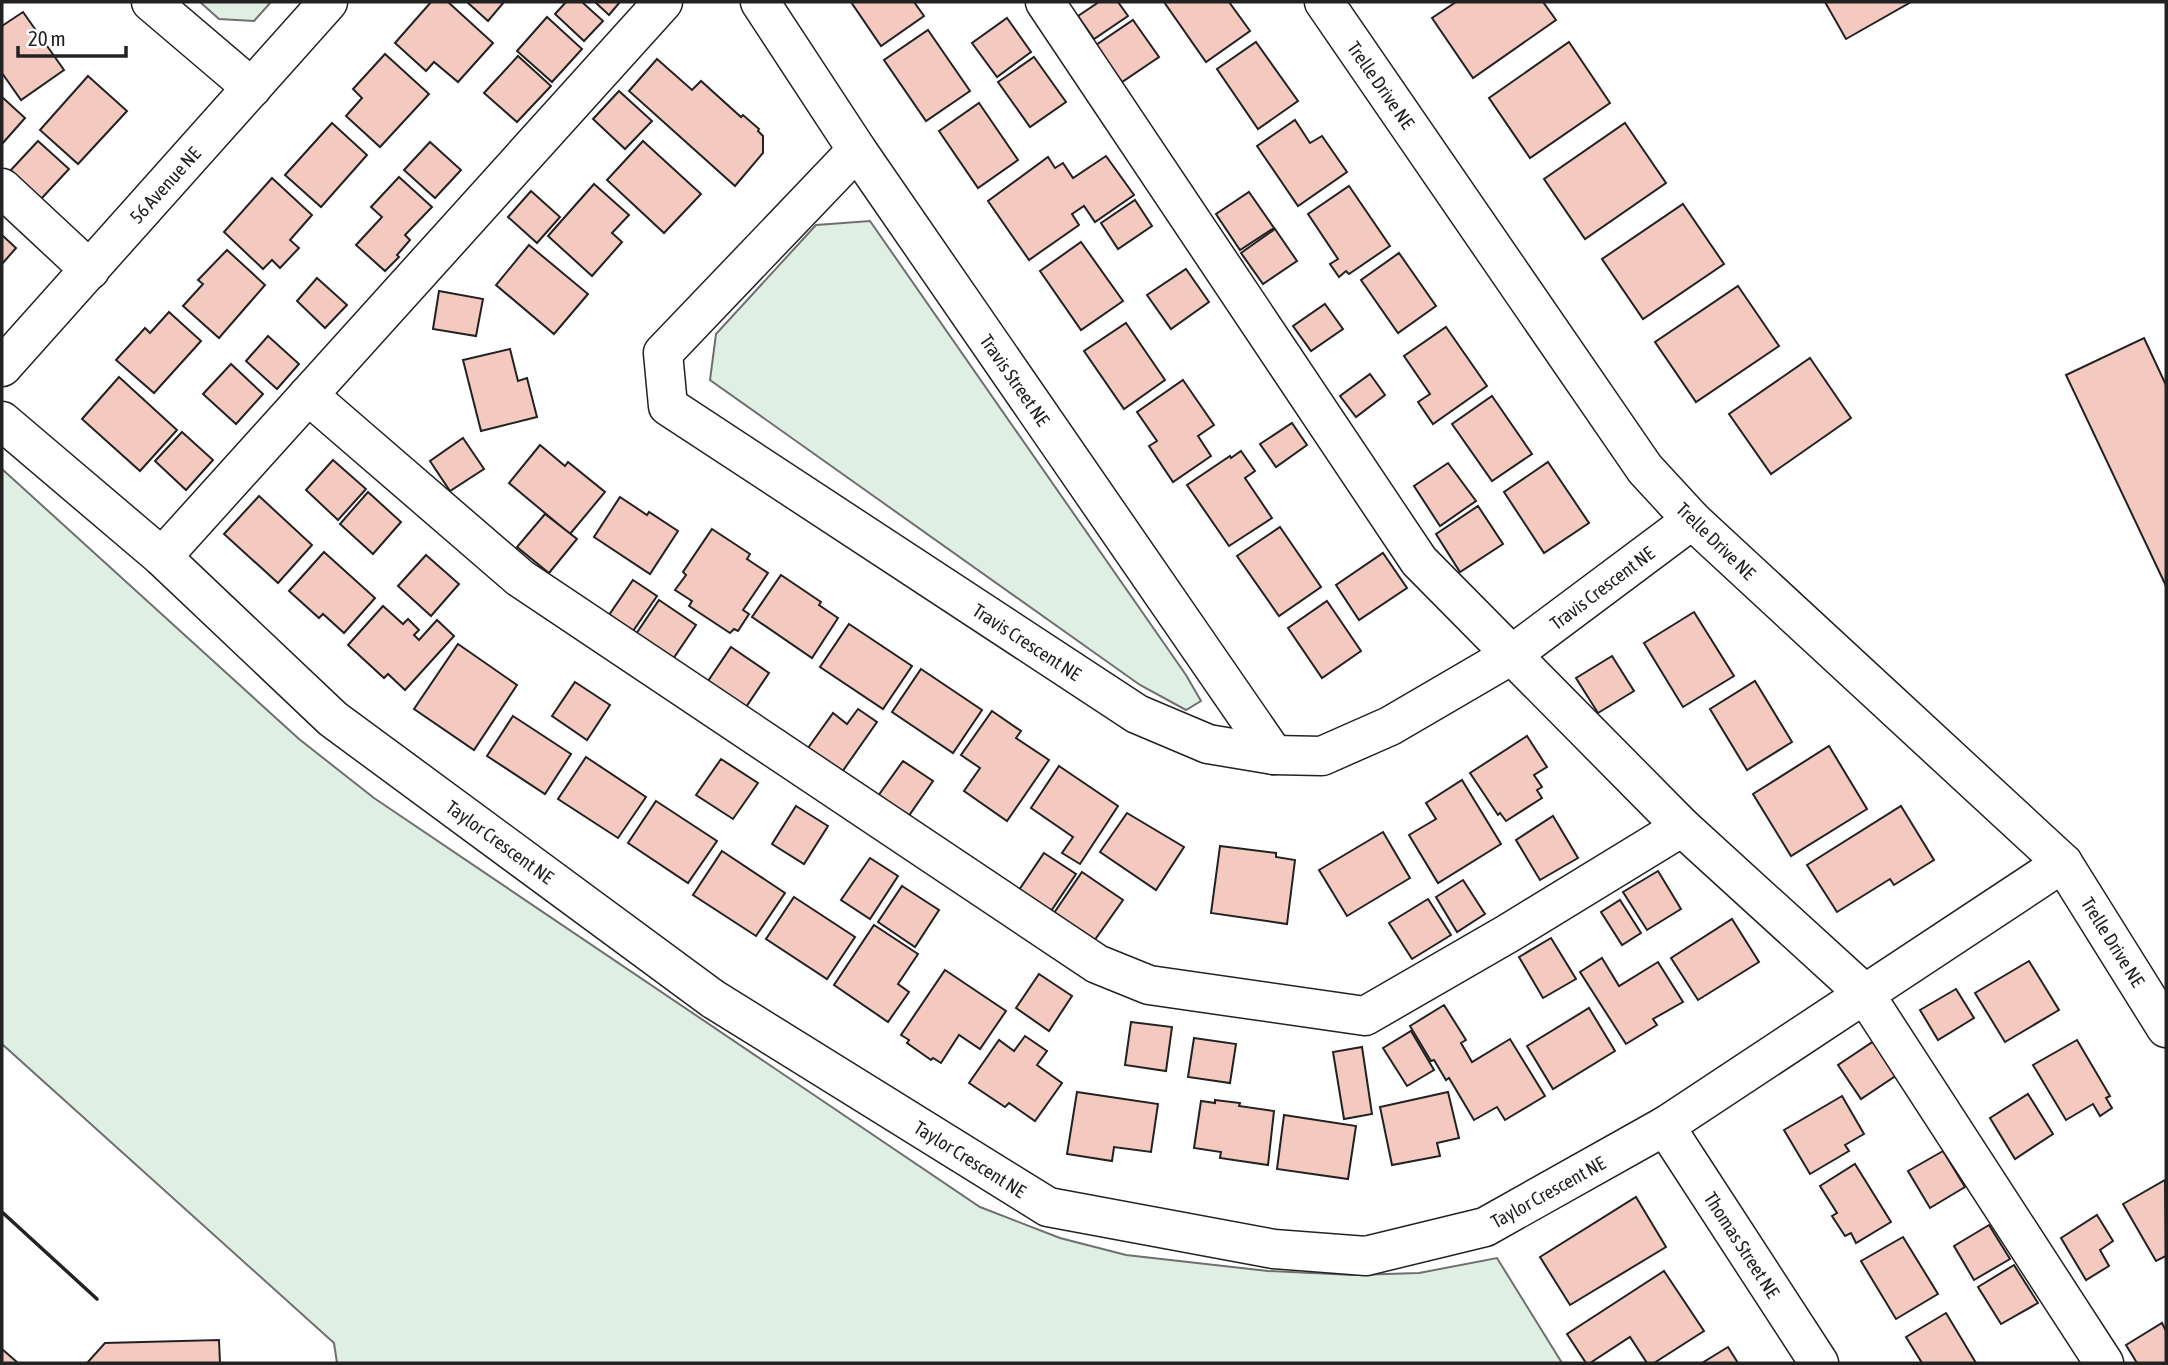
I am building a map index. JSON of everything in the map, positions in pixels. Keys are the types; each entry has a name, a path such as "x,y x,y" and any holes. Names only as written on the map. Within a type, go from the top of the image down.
{"street":[{"path":"151,2 252,88"},
{"name":"56 Avenue NE","path":"2,367 328,2"},
{"path":"162,557 663,2"},
{"name":"Travis Street NE","path":"760,2 857,150 1274,755"},
{"path":"1045,2 1419,561 1682,827 1864,993 2104,1363"},
{"name":"Trelle Drive NE","path":"1324,2 1645,469 1692,520 2063,863 2166,1028"},
{"name":"Travis Crescent NE","path":"857,150 663,353 668,406 1137,714 1208,744 1274,755 1322,756 1390,726 1510,656 1692,520"},
{"path":"2,188 90,270"},
{"path":"308,395 520,578 1097,964 1149,985 1364,1016 1507,934 1682,827"},
{"name":"Taylor Crescent NE","path":"2,421 162,557 333,719 713,999 1048,1207 1274,1249 1366,1256 1485,1227 1665,1126 2063,863"},
{"name":"Thomas Street NE","path":"1665,1126 1819,1363"}],"green space":[{"path":"200,2 271,2 254,21 219,19"},
{"path":"870,221 1186,675 1201,701 1186,710 1140,685 710,380 716,334 816,225"},
{"path":"2,469 299,739 374,798 980,1207 1060,1238 1126,1255 1268,1271 1354,1275 1419,1273 1497,1258 1562,1363 337,1363 334,1343 2,1044"}],"building":[{"path":"431,2 448,2 493,43 458,82 434,62 426,71 395,43"},
{"path":"467,2 504,2 488,21"},
{"path":"566,2 582,2 603,21 584,41 555,14"},
{"path":"595,2 620,2 609,15"},
{"path":"851,2 914,2 924,16 881,46"},
{"path":"1099,2 1118,2 1128,16 1094,39 1078,16"},
{"path":"1164,2 1229,2 1250,31 1206,62"},
{"path":"1456,2 1543,2 1556,20 1473,78 1432,18"},
{"path":"1825,2 1911,2 1846,39"},
{"path":"23,12 64,70 21,100 2,73 2,26"},
{"path":"547,17 582,49 552,82 517,51"},
{"path":"1007,18 1031,52 997,77 972,43"},
{"path":"1133,20 1159,57 1122,82 1096,45"},
{"path":"928,30 970,91 926,121 884,60"},
{"path":"1256,42 1298,101 1258,129 1217,69"},
{"path":"1569,42 1610,103 1530,158 1489,98"},
{"path":"385,54 429,94 380,147 346,116 362,98 353,89"},
{"path":"518,56 551,86 517,122 484,93"},
{"path":"1034,57 1066,102 1030,127 998,82"},
{"path":"657,59 692,90 701,81 741,117 743,115 759,129 763,136 763,153 735,186 629,91"},
{"path":"88,76 127,111 78,164 40,130"},
{"path":"619,91 652,121 625,149 593,119"},
{"path":"2,97 25,118 2,144"},
{"path":"979,103 1018,160 978,188 939,131"},
{"path":"1295,120 1310,143 1322,136 1347,172 1298,206 1257,146"},
{"path":"332,123 367,155 321,207 285,175"},
{"path":"1625,123 1666,183 1585,239 1544,179"},
{"path":"38,141 69,169 41,199 10,171"},
{"path":"643,141 701,194 664,233 607,180"},
{"path":"430,142 461,170 435,198 404,170"},
{"path":"1106,156 1134,195 1095,222 1084,206 1072,214 1079,225 1029,260 988,201 1048,157 1055,168 1063,163 1073,178"},
{"path":"399,177 432,207 405,235 410,240 397,255 399,257 385,271 356,245 382,217 371,207"},
{"path":"272,178 312,215 290,240 299,248 280,268 272,260 263,269 224,232"},
{"path":"594,184 629,215 612,233 622,242 592,276 548,236"},
{"path":"1349,186 1390,246 1349,274 1346,271 1339,277 1330,264 1338,259 1308,214"},
{"path":"531,191 560,217 537,243 508,217"},
{"path":"1249,192 1274,228 1240,250 1216,214"},
{"path":"1135,200 1152,226 1118,249 1101,223"},
{"path":"1683,204 1724,264 1643,319 1602,259"},
{"path":"1275,229 1297,261 1263,284 1241,253"},
{"path":"2,235 16,248 2,264"},
{"path":"1081,242 1123,301 1081,330 1040,271"},
{"path":"529,245 588,294 554,334 496,285"},
{"path":"227,250 265,285 219,338 183,306 203,284 198,280"},
{"path":"1399,253 1436,306 1398,333 1361,280"},
{"path":"1186,269 1209,302 1171,329 1147,295"},
{"path":"317,278 347,305 325,328 297,301"},
{"path":"1738,286 1779,346 1696,402 1655,342"},
{"path":"439,291 483,299 476,336 433,329"},
{"path":"1325,304 1343,329 1311,351 1293,326"},
{"path":"169,312 201,341 154,393 116,360 145,328 150,333"},
{"path":"1126,323 1165,380 1124,409 1084,351"},
{"path":"1446,327 1487,386 1433,424 1418,402 1430,394 1404,356"},
{"path":"268,336 299,364 277,389 246,361"},
{"path":"2144,338 2166,385 2166,586 2066,375"},
{"path":"510,349 518,381 527,378 537,417 481,431 463,360"},
{"path":"1810,358 1851,418 1771,474 1729,414"},
{"path":"231,364 263,394 236,424 203,394"},
{"path":"1370,374 1385,395 1356,417 1340,396"},
{"path":"119,377 177,430 140,471 82,419"},
{"path":"1183,380 1214,425 1198,436 1211,456 1173,482 1149,446 1157,441 1137,412"},
{"path":"1492,396 1532,454 1492,481 1452,424"},
{"path":"1292,423 1307,445 1276,467 1260,444"},
{"path":"182,432 213,460 186,490 155,461"},
{"path":"463,438 484,469 450,491 430,461"},
{"path":"540,445 565,466 568,462 605,492 570,534 509,483"},
{"path":"1241,451 1255,471 1245,478 1272,518 1229,546 1187,485"},
{"path":"333,460 366,489 338,520 306,490"},
{"path":"1548,462 1589,523 1544,553 1504,492"},
{"path":"1448,463 1476,501 1440,526 1414,486"},
{"path":"368,492 401,522 373,554 340,524"},
{"path":"259,496 312,545 278,583 224,534"},
{"path":"620,497 678,531 650,574 594,537"},
{"path":"1478,506 1503,544 1460,572 1436,534"},
{"path":"545,514 577,539 549,573 517,547"},
{"path":"1280,527 1321,587 1279,616 1237,556"},
{"path":"712,529 750,554 747,559 768,573 743,610 749,614 738,631 734,629 730,633 689,606 692,601 675,590 686,575 683,572"},
{"path":"324,552 375,598 344,633 323,614 319,618 289,591"},
{"path":"1383,553 1407,588 1359,620 1336,585"},
{"path":"426,555 459,584 431,616 398,586"},
{"path":"781,575 821,602 819,605 838,618 812,658 752,617"},
{"path":"633,580 657,596 633,631 609,615"},
{"path":"659,600 696,625 673,659 636,634"},
{"path":"1327,601 1361,651 1322,678 1288,628"},
{"path":"383,606 403,624 408,619 419,630 414,635 419,640 437,620 454,636 405,690 388,674 384,678 348,645"},
{"path":"1694,612 1734,676 1683,707 1644,643"},
{"path":"849,624 912,666 883,709 820,667"},
{"path":"458,644 517,685 474,750 414,709"},
{"path":"731,647 769,673 744,710 706,684"},
{"path":"1612,656 1634,691 1598,713 1576,678"},
{"path":"921,669 982,710 953,753 892,712"},
{"path":"1755,681 1792,742 1747,770 1710,709"},
{"path":"575,682 610,705 587,740 552,716"},
{"path":"858,709 877,722 842,772 808,748 833,713 847,724"},
{"path":"992,711 1021,731 1016,738 1049,760 1007,821 964,791 980,768 961,755"},
{"path":"513,716 571,754 545,794 487,756"},
{"path":"1527,736 1547,767 1534,775 1542,787 1537,790 1542,798 1506,821 1500,813 1498,815 1470,773"},
{"path":"1829,746 1867,809 1791,856 1753,794"},
{"path":"586,757 646,797 618,838 558,799"},
{"path":"721,759 758,783 733,819 696,795"},
{"path":"903,761 933,781 908,817 878,796"},
{"path":"1059,766 1118,806 1080,864 1062,853 1073,837 1031,808"},
{"path":"1462,780 1501,844 1438,883 1409,835 1436,819 1426,803"},
{"path":"656,801 717,841 688,883 628,843"},
{"path":"796,806 828,826 804,864 772,844"},
{"path":"1901,806 1934,860 1894,885 1890,879 1837,912 1807,865"},
{"path":"1127,813 1184,847 1156,890 1100,852"},
{"path":"1553,816 1578,858 1540,880 1516,840"},
{"path":"1383,832 1410,878 1347,916 1319,870"},
{"path":"1220,846 1276,853 1276,857 1295,860 1287,924 1211,913"},
{"path":"722,851 785,893 756,936 693,895"},
{"path":"1044,853 1076,874 1051,911 1019,890"},
{"path":"870,858 898,876 870,919 841,900"},
{"path":"1658,871 1681,909 1647,930 1623,892"},
{"path":"1082,872 1123,900 1094,941 1054,913"},
{"path":"1463,880 1485,914 1457,932 1436,897"},
{"path":"902,886 939,910 915,947 878,922"},
{"path":"794,897 855,937 827,979 766,939"},
{"path":"1428,899 1451,935 1412,959 1389,923"},
{"path":"1620,900 1641,933 1622,945 1601,912"},
{"path":"1732,919 1759,962 1698,1000 1671,958"},
{"path":"874,925 918,954 898,984 909,992 888,1022 834,985"},
{"path":"1551,938 1576,979 1543,998 1519,957"},
{"path":"1602,958 1619,986 1658,962 1683,1002 1653,1019 1657,1025 1626,1044 1580,972"},
{"path":"2029,961 2059,1010 2005,1042 1975,993"},
{"path":"945,970 1006,1011 980,1049 959,1035 941,1063 933,1058 931,1060 907,1043 909,1040 901,1035"},
{"path":"1039,974 1072,996 1049,1031 1016,1008"},
{"path":"1956,989 1974,1018 1938,1040 1920,1010"},
{"path":"1444,1005 1466,1040 1461,1043 1472,1062 1510,1039 1545,1096 1505,1120 1497,1107 1474,1120 1449,1078 1446,1080 1434,1060 1431,1061 1410,1026"},
{"path":"1589,1008 1615,1051 1553,1089 1527,1046"},
{"path":"1131,1022 1172,1027 1166,1071 1125,1065"},
{"path":"1411,1031 1434,1070 1407,1086 1383,1048"},
{"path":"1025,1036 1047,1051 1037,1065 1062,1083 1035,1121 1009,1103 1005,1107 969,1083 999,1040 1014,1051"},
{"path":"1194,1038 1236,1044 1230,1083 1188,1077"},
{"path":"2077,1040 2110,1096 2106,1098 2112,1108 2100,1116 2093,1104 2066,1120 2033,1065"},
{"path":"1874,1041 1897,1075 1861,1099 1838,1065"},
{"path":"1362,1047 1372,1114 1344,1119 1333,1052"},
{"path":"1077,1092 1158,1104 1151,1152 1114,1147 1112,1161 1067,1154"},
{"path":"1448,1092 1459,1138 1437,1143 1440,1156 1392,1165 1380,1107"},
{"path":"2028,1094 2053,1134 2015,1159 1990,1118"},
{"path":"1842,1096 1864,1134 1845,1145 1849,1151 1810,1174 1784,1130"},
{"path":"1215,1100 1274,1111 1268,1165 1220,1158 1221,1152 1194,1148 1201,1101 1215,1103"},
{"path":"1284,1115 1356,1126 1348,1179 1277,1169"},
{"path":"1943,1151 1965,1187 1930,1208 1908,1171"},
{"path":"1855,1164 1891,1222 1856,1243 1851,1233 1845,1236 1832,1216 1837,1213 1820,1186"},
{"path":"2165,1180 2166,1256 2156,1261 2123,1204"},
{"path":"1636,1197 1666,1247 1570,1305 1540,1257"},
{"path":"2097,1215 2113,1241 2100,1250 2109,1266 2086,1280 2061,1238"},
{"path":"1989,1225 2010,1259 1974,1280 1954,1246"},
{"path":"1903,1237 1938,1294 1896,1319 1861,1261"},
{"path":"2014,1265 2038,1303 2001,1324 1978,1287"},
{"path":"1664,1271 1704,1331 1654,1363 1647,1363 1630,1337 1586,1363 1567,1334"},
{"path":"1946,1313 1976,1363 1922,1363 1906,1337"},
{"path":"2162,1323 2166,1331 2166,1363 2137,1363 2126,1345"},
{"path":"219,1340 220,1363 87,1363 105,1343"},
{"path":"1728,1347 1738,1363 1702,1363"},
{"path":"2,1349 18,1363 2,1363"}],"wall":[{"path":"2,1212 97,1299"}]}
